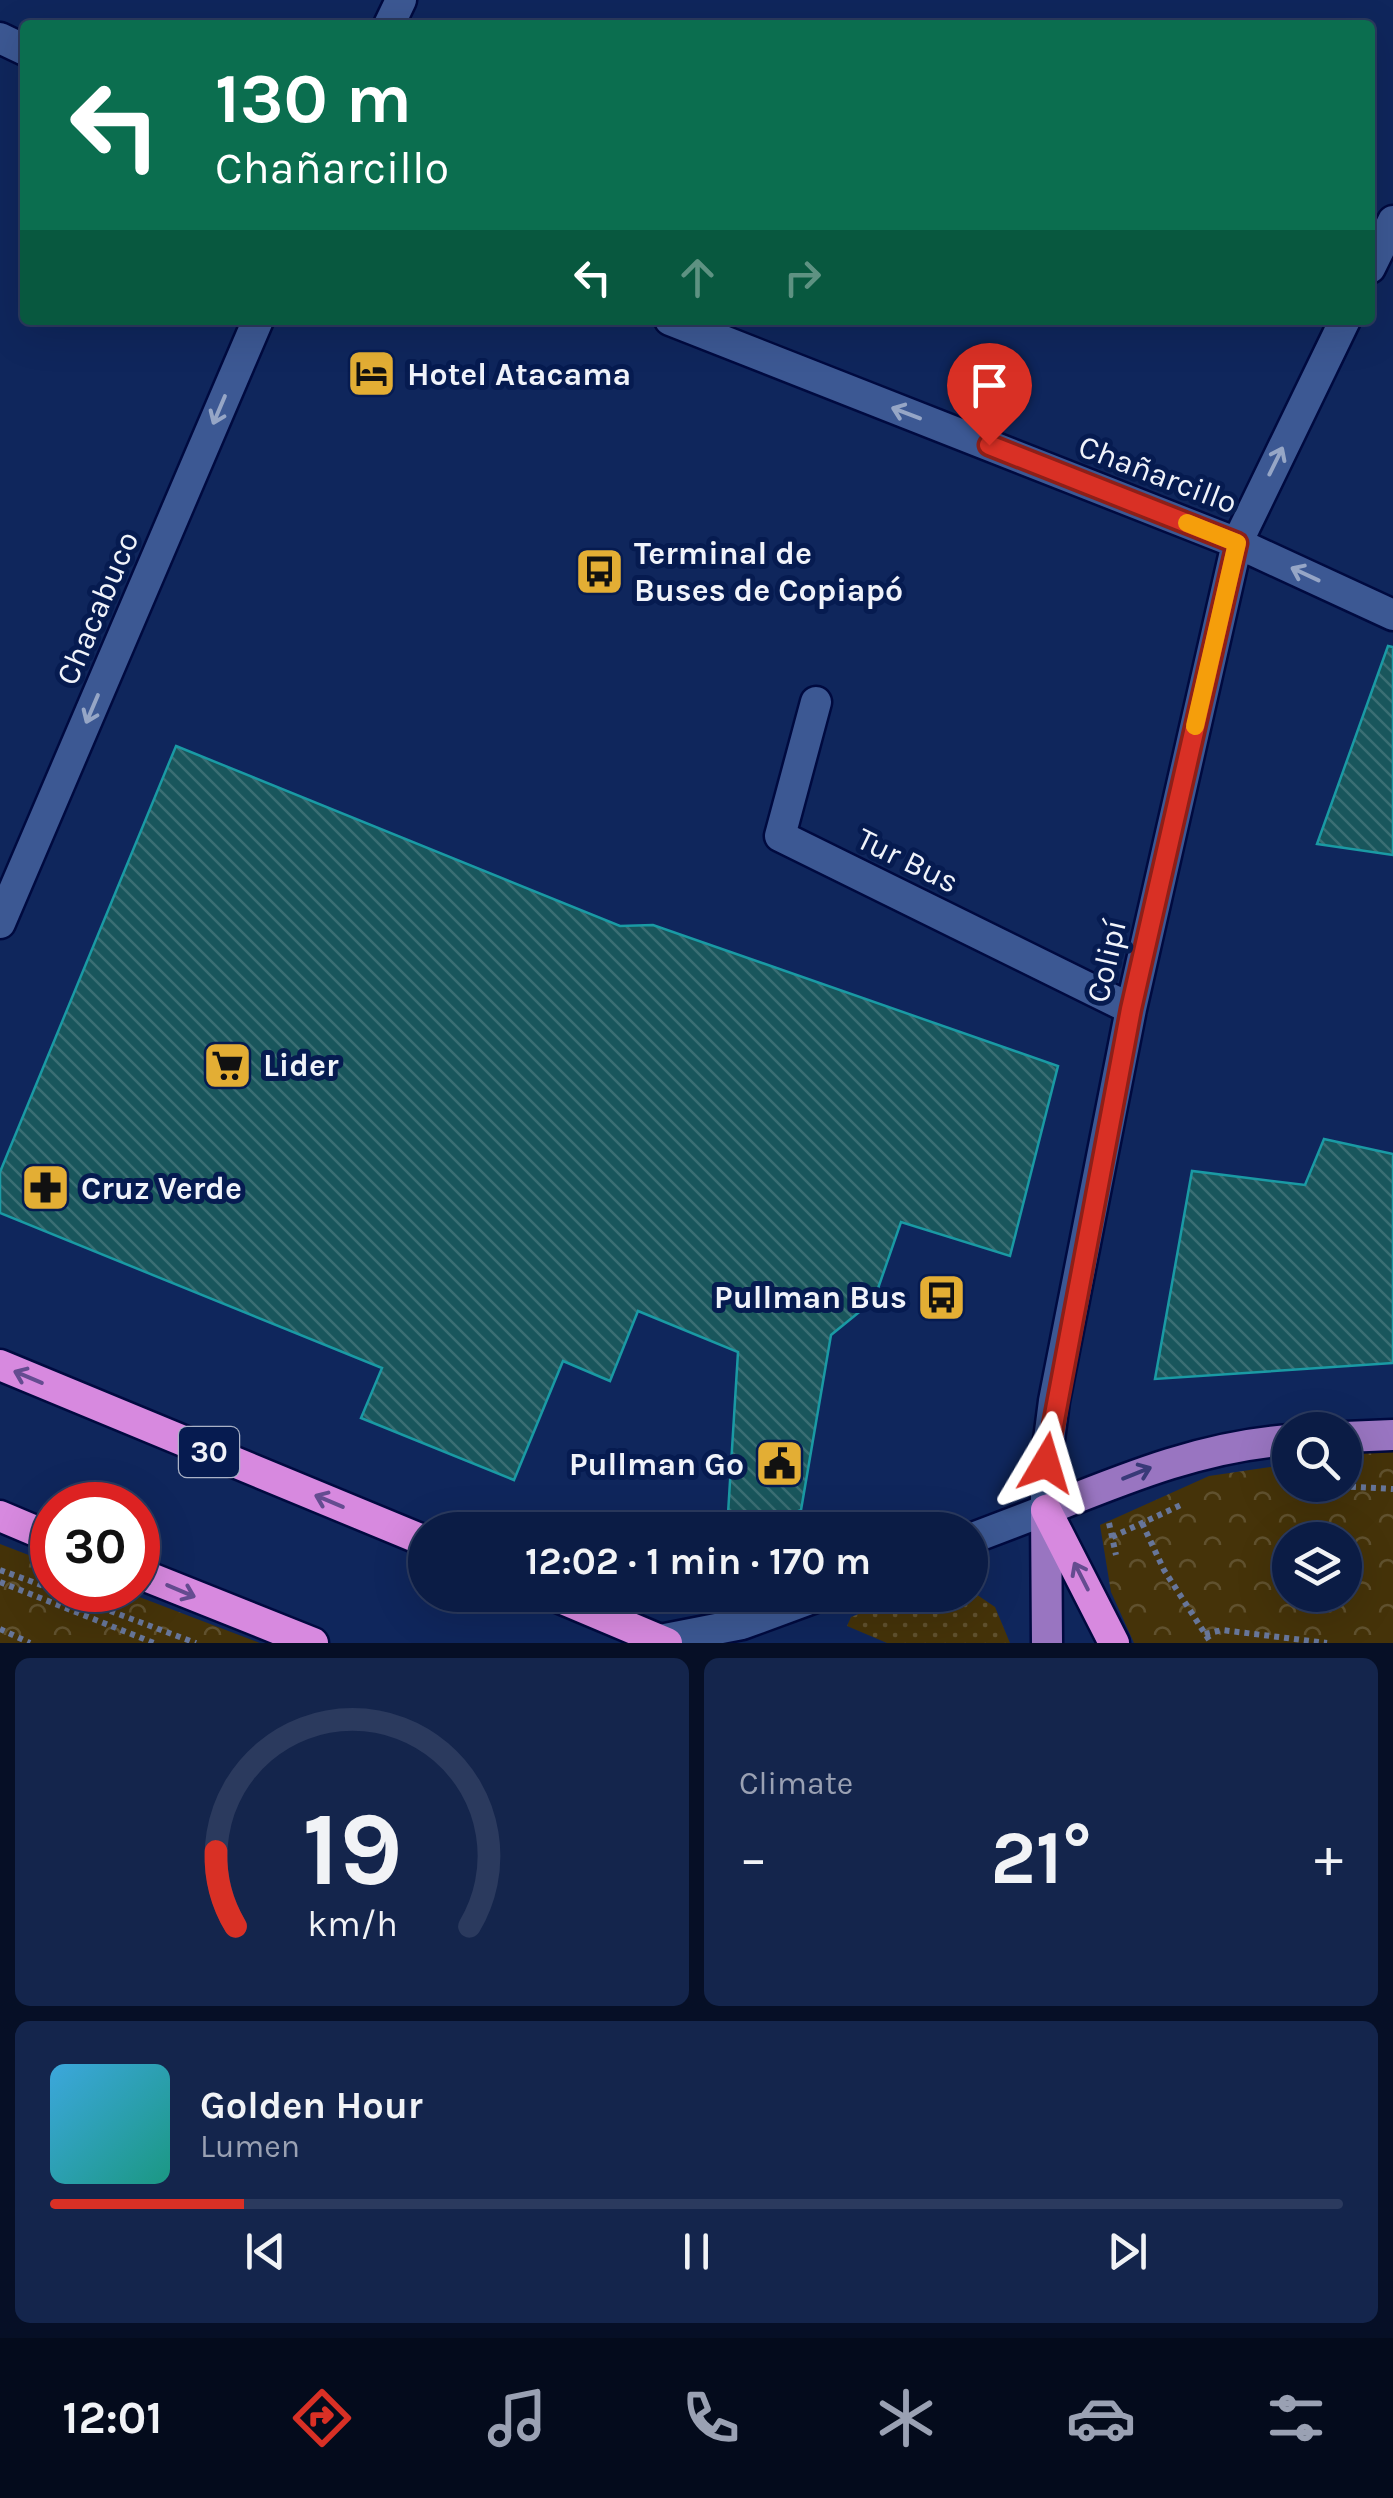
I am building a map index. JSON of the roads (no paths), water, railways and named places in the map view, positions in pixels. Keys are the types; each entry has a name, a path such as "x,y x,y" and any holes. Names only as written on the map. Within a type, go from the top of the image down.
{"highway":[{"name":"30","path":"0,1365 408,1534"},
{"path":"1046,1510 1114,1643"},
{"path":"0,1516 30,1529"},
{"path":"160,1582 313,1643"},
{"path":"593,1612 664,1642"}],"main road":[{"path":"1362,1436 1393,1435"},
{"path":"1046,1510 1150,1468 1272,1441"},
{"name":"Colipí","path":"1046,1510 1047,1643"}],"street":[{"path":"1375,258 1393,221"},
{"name":"Chacabuco","path":"0,923 256,325"},
{"name":"Chañarcillo","path":"683,325 1237,543 1393,616"},
{"name":"Colipí","path":"1046,1510 1046,1463 1054,1401 1131,1009 1237,543 1343,325"},
{"name":"Tur Bus","path":"816,702 780,836 1131,1009"},
{"path":"988,1532 1046,1510"},
{"path":"664,1642 729,1628 774,1612"}],"place":[{"name":"Hotel Atacama","path":"372,374"},
{"name":"Terminal de Buses de Copiapó","path":"599,571"},
{"name":"Lider","path":"228,1065"},
{"name":"Cruz Verde","path":"46,1188"},
{"name":"Pullman Bus","path":"942,1297"},
{"name":"Pullman Go","path":"779,1464"}]}
